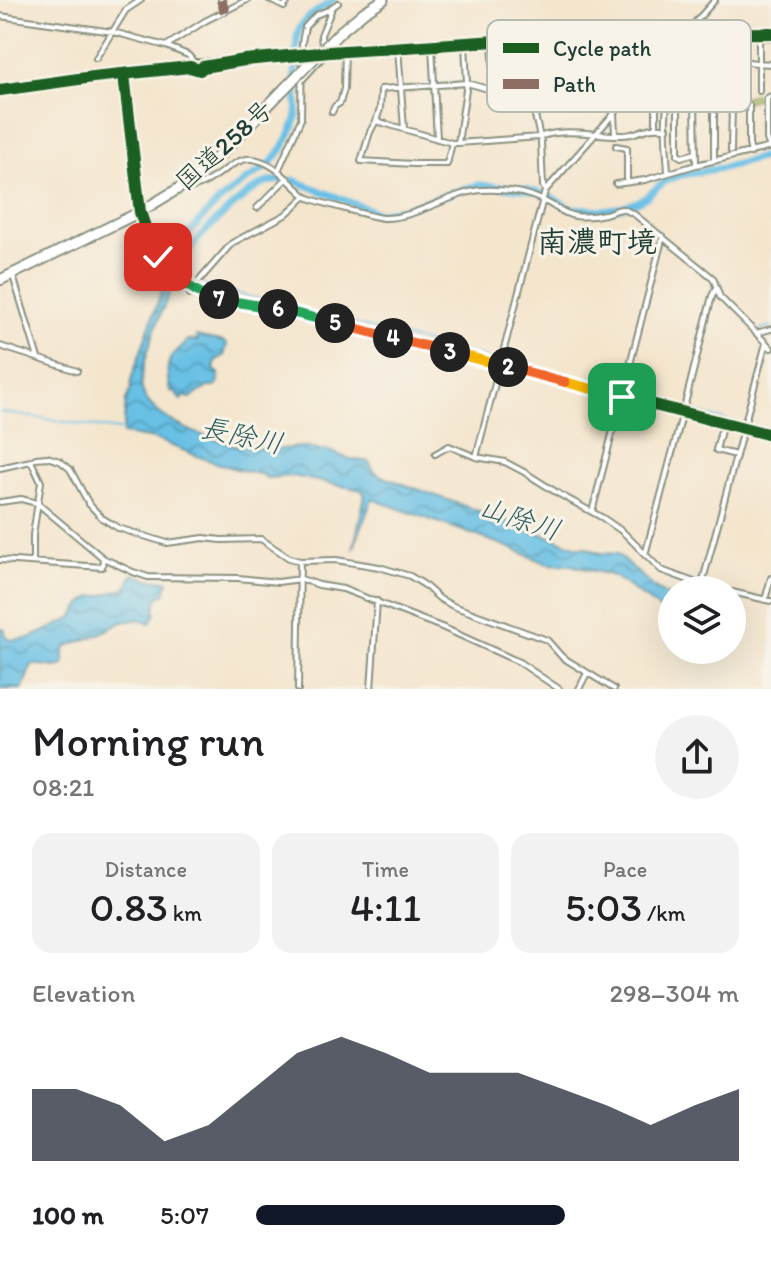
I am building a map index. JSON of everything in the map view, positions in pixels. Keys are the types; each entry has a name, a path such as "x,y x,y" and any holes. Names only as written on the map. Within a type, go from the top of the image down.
{"highway":[{"name":"国道258号","path":"0,280 140,212 181,187 233,142 340,32 383,0"}],"street":[{"path":"96,58 126,10 141,0"},
{"path":"221,0 225,12"},
{"path":"166,46 205,21 247,0"},
{"path":"270,0 284,7 289,0"},
{"path":"697,20 715,0"},
{"path":"301,81 323,57 321,35 328,15 339,2"},
{"path":"277,170 301,119 298,55 305,27 316,15 339,2"},
{"path":"0,16 113,32 166,46 188,55 203,67"},
{"path":"751,35 771,36"},
{"path":"759,91 759,42 761,38 771,36"},
{"path":"0,90 190,67 200,70 203,67 298,55 487,42"},
{"path":"465,44 467,83 455,143 447,164 361,161 380,109 381,89 467,83 487,89"},
{"path":"432,46 437,139"},
{"path":"398,48 404,129"},
{"path":"332,112 340,103 344,89 345,51"},
{"path":"751,63 771,64"},
{"path":"124,75 140,212 151,245 162,263 177,277 209,298 301,314 684,410 771,435"},
{"path":"616,184 645,180 770,147 767,139 767,98 771,96"},
{"path":"476,457 544,194 534,112"},
{"path":"544,194 614,112"},
{"path":"615,134 616,112"},
{"path":"656,112 656,128"},
{"path":"667,112 668,172"},
{"path":"678,112 678,155 696,153"},
{"path":"696,112 696,165"},
{"path":"714,112 714,161"},
{"path":"731,151 732,112"},
{"path":"749,112 751,153"},
{"path":"376,121 455,143 539,137 548,133 620,136 638,134 645,129 667,128"},
{"path":"616,146 627,148 627,182"},
{"path":"181,187 190,189 208,182 244,160 252,159 277,170 314,201 386,218 479,190 544,194 575,216 623,209 663,236 713,278 720,297 771,348"},
{"path":"257,208 287,178"},
{"path":"190,294 232,243 285,215 306,196"},
{"path":"592,512 663,236"},
{"path":"12,275 38,358"},
{"path":"645,555 716,288"},
{"path":"756,333 771,329"},
{"path":"704,576 766,343"},
{"path":"0,346 77,371"},
{"path":"723,423 716,450 736,455"},
{"path":"435,454 449,446 476,457 505,462 623,532 661,570 677,576"},
{"path":"0,468 36,458 60,461 70,469 89,504 102,518 118,528 167,543 204,538 261,539 289,558 300,561 336,560 410,576 453,606 547,640 562,657 614,689"},
{"path":"31,461 41,482 33,535 33,562"},
{"path":"0,502 21,499 38,504 103,558 148,577 238,578 278,582 301,579 343,589 444,628 519,662 559,689"},
{"path":"0,560 102,567 103,558"},
{"path":"298,689 300,561"},
{"path":"746,596 768,601 771,578"},
{"path":"371,689 377,601"},
{"path":"579,689 587,673"}],"green space":[{"path":"771,90 771,95 751,100 751,95"}],"water":[{"path":"168,273 177,280 153,335 142,381 142,390 149,403 161,414 195,433 233,444 270,449 304,447 369,462 381,476 578,547 617,554 658,590 658,608 614,576 571,565 548,564 372,499 353,550 365,496 362,490 293,476 266,478 155,439 123,434 131,380"},
{"path":"196,336 227,344 224,356 216,360 214,370 219,373 218,384 181,400 170,391 168,364 187,340 198,341"},
{"path":"133,574 168,581 165,594 157,598 156,614 150,623 139,619 122,622 67,646 64,665 32,664 21,689 0,689 0,629 4,629 11,640 30,638 67,621 93,596 126,589"}],"waterway":[{"name":"山除川","path":"179,267 182,245 200,221 233,190 269,165 285,144 297,114 295,76 298,31 307,19 333,0"},
{"name":"長除川","path":"293,180 378,213 480,185 525,189 548,195 570,208 603,210 637,202 665,181 681,175 771,155"},
{"name":"長除川","path":"172,280 196,242 221,216 256,188 282,180"},
{"path":"200,284 771,432"},
{"path":"759,330 771,326"},
{"path":"0,412 125,431"}],"railway":[{"path":"751,28 771,28"},
{"path":"0,83 247,54 487,37"}],"marked path":[{"path":"221,0 225,12"}],"cycle path":[{"path":"751,33 771,33"},
{"path":"0,90 190,67 200,70 245,60 487,42"},
{"path":"124,75 140,212 151,245 177,277 209,298 316,318 771,435"}],"district":[{"name":"南濃町境","path":"597,242"}],"route":[{"path":"158,257 177,277 209,298 270,307 622,397"}]}
